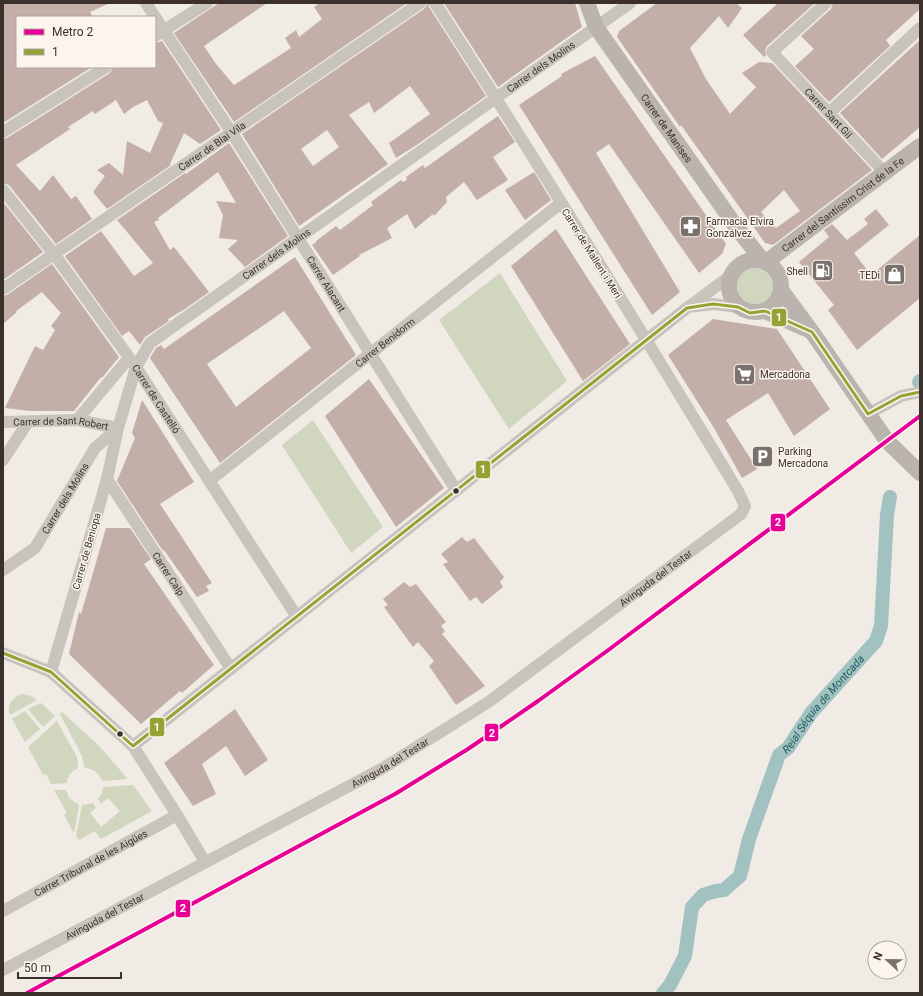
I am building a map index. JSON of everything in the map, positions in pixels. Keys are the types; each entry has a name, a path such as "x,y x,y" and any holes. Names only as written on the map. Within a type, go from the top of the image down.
{"street":[{"name":"Carrer Alacant","path":"146,3 154,16"},
{"path":"159,33 207,3"},
{"name":"Carrer de Blai Vila","path":"3,289 420,3"},
{"name":"Carrer de Mallent i Meri","path":"435,3 497,98 738,491 745,506"},
{"name":"Carrer de Manises","path":"588,3 596,28 737,228 764,261"},
{"name":"Carrer dels Molins","path":"77,420 150,343 630,3"},
{"name":"Carrer Sant Gil","path":"826,3 772,52 885,173"},
{"name":"Carrer Alacant","path":"156,21 159,33 232,133 456,490"},
{"path":"829,113 920,28"},
{"path":"3,132 104,68"},
{"name":"Carrer del Santíssim Crist de la Fe","path":"764,261 920,146"},
{"name":"Carrer de Castelló","path":"3,190 54,254 132,362 297,617"},
{"name":"Carrer Benidorm","path":"209,482 561,203"},
{"name":"Carrer de Manises","path":"737,228 741,246 740,264"},
{"path":"133,746 646,340 730,276 740,264 751,260 764,261 769,264 779,275 781,290 812,332 887,441 920,473"},
{"path":"730,276 729,293 738,307"},
{"path":"765,311 776,302 781,290"},
{"path":"687,308 713,304 738,307 750,313 765,311 812,332"},
{"name":"Carrer dels Molins","path":"3,570 35,548 95,448 118,428 132,362"},
{"path":"868,414 901,396 920,392"},
{"name":"Carrer de Sant Robert","path":"3,422 77,420 118,428"},
{"path":"3,460 28,422"},
{"name":"Carrer de Beniopa","path":"51,672 107,479 118,428"},
{"name":"Carrer Calp","path":"107,479 231,669"},
{"name":"Avinguda del Testar","path":"3,970 383,768 490,701 741,514 745,506"},
{"path":"3,652 51,672 133,746 205,862"},
{"name":"Carrer Tribunal de les Aigües","path":"3,911 177,815"}],"green space":[{"path":"755,268 768,273 773,286 768,299 755,304 742,299 737,286 742,273"},
{"path":"500,273 567,381 509,429 439,320"},
{"path":"313,420 383,527 351,553 282,445"},
{"path":"23,694 31,696 37,700 10,715 9,708 11,702 19,695"},
{"path":"41,703 55,716 43,727 28,709"},
{"path":"25,711 40,729 25,742 12,719"},
{"path":"62,712 100,747 128,779 103,781 95,771 84,767 82,756 60,714"},
{"path":"57,721 77,757 78,768 70,774 67,783 51,784 46,774 43,775 28,747"},
{"path":"133,785 152,811 101,839 95,831 79,840 76,836 82,805 93,803 96,808 90,813 101,827 120,811 108,798 101,804 98,799 102,794 103,787"},
{"path":"54,790 66,790 69,798 79,805 74,833 64,815 67,813"}],"building":[{"path":"3,3 110,3 90,12 92,16 16,16 16,68 90,68 3,123"},
{"path":"219,3 267,3 204,46 216,64 234,85 291,48 285,38 296,30 299,37 322,19 314,7 320,3 407,3 234,122 174,33"},
{"path":"428,3 429,7 486,96 396,158 389,143 430,114 410,86 374,113 369,102 349,115 388,164 299,226 242,134 424,9","holes":["327,130 339,147 313,166 301,149"]},
{"path":"444,3 575,3 582,27 498,87"},
{"path":"657,3 736,3 742,8 728,28 719,16 690,48 706,79 730,114 756,87 742,73 759,62 772,63 872,170 773,245 765,243 681,125 680,127 617,37 619,31","holes":["784,190 800,211 776,228 761,212"]},
{"path":"778,3 815,3 767,46 765,50 766,55 764,57 743,35"},
{"path":"833,3 920,3 920,9 886,40 890,46 829,102 795,66 814,49 801,36 831,9"},
{"path":"920,40 920,127 882,159 840,113"},
{"path":"162,41 221,130 200,144 184,133 170,164 171,165 107,209 93,192 105,176 97,170 109,163 123,175 127,141 150,153 163,123 158,121 147,100 133,107 124,114 116,100 95,114 93,111 68,127 70,129 16,165 40,191 53,175 71,199 76,196 92,219 56,244 9,185 3,183 3,139 7,138 110,73 112,68 156,68 156,43"},
{"path":"595,56 726,244 722,254 699,273 609,144 596,153 680,292 652,315 519,105 562,76 561,74"},
{"path":"498,116 515,142 493,157 508,180 477,200 464,182 446,197 447,202 434,216 433,214 415,229 407,214 387,228 392,238 359,255 360,256 333,275 312,245 316,241 336,226 340,230 373,205 371,202 401,180 403,182 407,180 406,177 423,165 425,168"},
{"path":"229,143 288,236 245,267 228,249 238,240 219,238 223,215 216,201 236,203 218,172 158,218 159,220 154,222 170,250 174,247 209,292 168,319 169,321 145,337 140,345 129,331 122,336 65,256 101,231 134,276 153,263 117,220"},
{"path":"534,172 551,200 525,220 505,190"},
{"path":"3,202 43,252 3,280"},
{"path":"876,209 889,225 854,253 871,275 920,235 920,298 857,350 828,310 834,305 799,262 829,237 824,230 832,224 847,240 868,224 864,219"},
{"path":"556,229 630,344 583,381 511,266"},
{"path":"295,257 356,355 220,463 150,358 156,348 161,345 164,349","holes":["284,311 311,348 236,407 207,364"]},
{"path":"52,264 119,357 74,411 30,411 5,408 35,346 43,350 55,330 51,326 61,313 42,292 16,311 17,312 3,324 3,296 7,295"},
{"name":"Mercadona","path":"713,319 777,329 830,409 794,436 768,393 726,420 757,469 742,478 714,428 668,355"},
{"path":"369,379 444,488 396,527 325,416"},
{"path":"142,400 194,482 160,504 212,583 206,586 209,591 197,597 164,550 163,551 117,481 135,438 132,433"},
{"path":"106,528 130,528 151,559 144,564 214,665 182,693 180,691 141,724 69,654 79,612 81,614"},
{"path":"462,537 467,542 474,538 504,577 500,582 503,587 482,604 476,597 470,601 443,564 448,562 441,554"},
{"path":"404,582 410,587 416,584 446,622 441,626 445,631 442,634 485,686 456,705 429,666 434,661 418,642 413,647 384,607 388,605 383,599"},
{"path":"235,709 268,760 245,776 226,746 202,764 216,794 193,806 164,763"}],"waterway":[{"name":"Reial Séquia de Montcada","path":"663,993 670,985 685,956 692,907 703,895 724,890 740,876 749,839 779,755 788,748 811,713 876,641 881,626 887,515 890,497"}],"metro line":[{"name":"2","path":"27,993 395,794 468,749 607,651 920,416"}],"transit line":[{"name":"1","path":"3,653 51,672 133,746 687,308 713,304 738,307 750,313 765,311 812,332 868,414 901,396 920,392"}],"place":[{"name":"Farmacia Elvira Gonzálvez","path":"691,227"},
{"name":"Shell","path":"823,271"},
{"name":"TEDi","path":"895,275"},
{"name":"Mercadona","path":"744,374"},
{"name":"Parking Mercadona","path":"763,457"}]}
